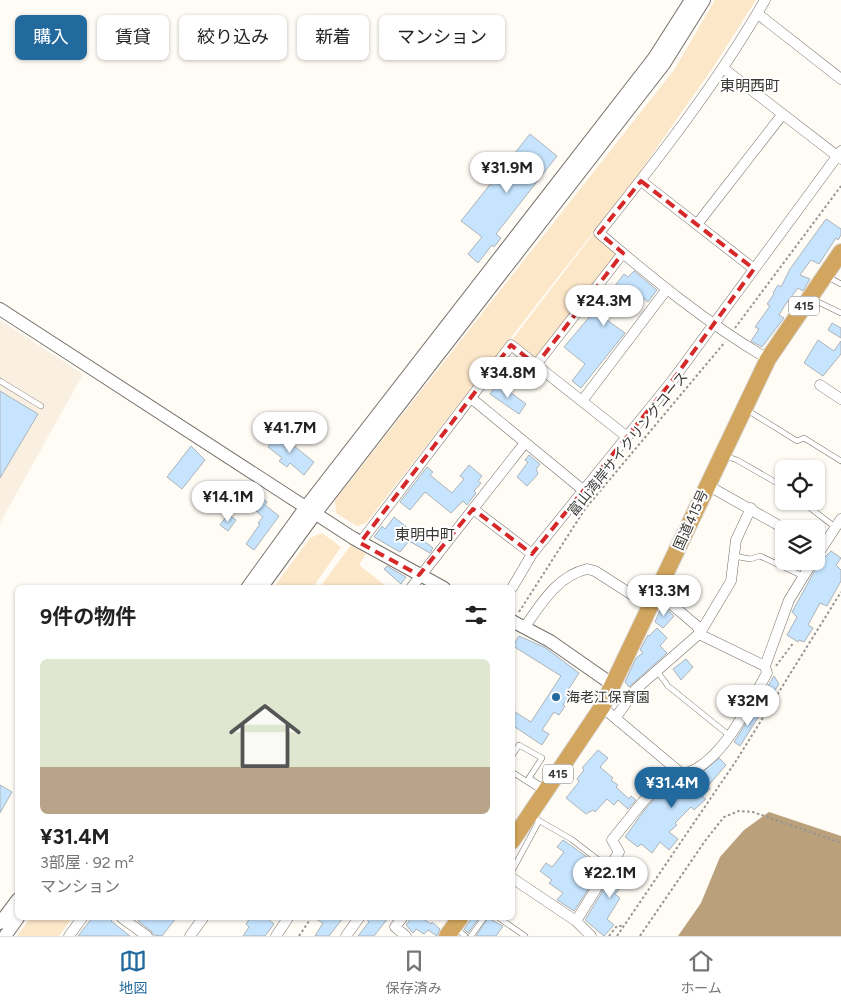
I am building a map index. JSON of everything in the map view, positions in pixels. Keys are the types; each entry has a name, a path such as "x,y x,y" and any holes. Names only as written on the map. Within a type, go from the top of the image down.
{"highway":[{"name":"国道415号","path":"515,838 535,818 546,791 602,707 768,359 810,298 837,281 841,252"}],"street":[{"path":"263,585 310,511 654,58 691,0"},
{"path":"248,585 310,511 664,64 704,0"},
{"path":"766,0 723,68 641,181 599,233 667,289 723,330 768,359"},
{"path":"758,14 841,78"},
{"path":"514,585 532,554 626,436 672,380 723,330 754,268 840,156 782,115 723,68"},
{"path":"698,223 782,115"},
{"path":"641,181 754,268"},
{"path":"536,365 623,253"},
{"path":"582,401 667,289"},
{"path":"0,309 360,543 438,585"},
{"path":"360,543 511,345 626,436"},
{"path":"820,385 841,398"},
{"path":"471,398 524,444 583,490"},
{"path":"412,585 524,444"},
{"path":"707,485 775,523"},
{"path":"473,508 532,554"},
{"path":"616,717 636,689 700,633 731,581 736,540 751,508"},
{"path":"825,542 838,523"},
{"path":"524,628 551,591 562,581 587,569 654,600 697,626 700,633 766,669"},
{"path":"602,707 682,774 692,772 719,749 730,736 766,669 789,600 807,570"},
{"path":"515,618 524,628 570,654 613,685"},
{"path":"576,921 620,852 612,840 640,804 674,768"},
{"path":"515,880 576,921 591,936"},
{"path":"0,923 15,903"},
{"path":"5,936 17,920"},
{"path":"69,936 81,920"},
{"path":"125,920 147,936"},
{"path":"190,936 202,920"},
{"path":"276,936 287,920"},
{"path":"346,936 358,920"},
{"path":"400,920 395,927 406,936"}],"lane":[{"path":"810,298 841,313"},
{"path":"0,382 41,406"},
{"path":"744,407 797,441 804,438 841,461"},
{"path":"721,455 738,460 775,483"},
{"path":"817,510 838,523"},
{"path":"734,556 750,559 760,556 803,576"},
{"path":"657,671 668,686 730,736"},
{"path":"515,752 520,745 542,758 529,778 546,791"},
{"path":"515,774 546,791"},
{"path":"515,864 535,818 571,839 609,868"},
{"path":"471,936 483,920"},
{"path":"502,920 525,936"}],"path":[{"name":"富山湾岸サイクリングコース","path":"515,618 585,509 723,330 841,186"},
{"path":"617,936 736,761 841,592"},
{"path":"766,669 773,671 794,642"},
{"path":"640,936 705,841 724,817 738,811 753,812 841,842"},
{"path":"299,936 310,920"},
{"path":"608,936 617,926 624,926"}],"highlighted area":[{"path":"641,181 754,269 672,381 532,554 473,509 419,575 360,543 511,345 536,365 623,253 599,233"}],"shaded area":[{"path":"715,0 756,0 714,66 637,176 366,523 357,526 336,513 335,500 674,70"},
{"path":"593,234 615,253 616,257 538,356 534,357 512,340"},
{"path":"0,320 83,374 0,523"},
{"path":"322,533 341,547 314,585 275,585 310,538"},
{"path":"351,545 366,554 359,565 385,585 321,585"},
{"path":"769,812 841,836 841,936 678,936 701,903 720,857 744,830"},
{"path":"29,920 71,920 59,936 17,936"}],"building":[{"path":"530,134 557,156 496,234 501,238 494,247 492,245 478,263 468,254 482,237 461,221"},
{"path":"826,219 841,229 841,235 838,240 836,238 819,264 811,260 800,275 810,279 803,291 798,288 785,305 779,315 784,318 762,347 751,341 759,329 755,327 770,306 767,304 773,293 778,285 781,287 790,269"},
{"path":"634,271 657,290 648,302 631,289 620,301 617,299 608,312 611,315 607,320 625,333 581,388 572,381 585,364 564,347 603,301 598,297 603,291 608,295 624,274 628,277"},
{"path":"832,323 841,328 841,338 828,330"},
{"path":"818,340 834,351 841,341 841,354 823,376 804,363"},
{"path":"498,383 526,404 519,414 490,394"},
{"path":"0,391 38,414 0,478"},
{"path":"278,433 314,462 304,475 290,463 287,467 279,461 282,458 268,447"},
{"path":"191,446 205,460 182,489 167,477"},
{"path":"529,455 540,464 536,469 538,474 527,486 517,477 528,462 525,460"},
{"path":"469,465 482,476 478,481 481,483 474,491 476,493 467,505 463,501 451,513 425,492 410,510 400,502 427,467 433,472 430,475 452,493 464,479 460,476"},
{"path":"243,482 267,502 265,505 279,516 254,550 246,544 263,517 235,493"},
{"path":"228,514 236,520 228,531 220,525"},
{"path":"394,517 433,548 430,553 409,541 400,552 374,537 382,526 385,529"},
{"path":"831,551 841,558 836,565 841,570 841,581 827,606 820,603 808,625 813,628 804,642 799,640 798,642 787,635 797,617 792,612 815,570 825,570 825,557"},
{"path":"387,566 406,577 401,584 384,569"},
{"path":"662,605 674,616 663,628 655,622"},
{"path":"657,628 667,638 660,646 667,653 629,687 625,682 636,658 643,653 640,650 648,635"},
{"path":"519,636 546,648 579,673 568,690 571,692 563,705 565,706 559,715 554,712 542,730 549,734 542,745 515,727 515,712 531,722 561,676 515,647 515,643"},
{"path":"686,659 693,667 681,680 673,669"},
{"path":"774,676 779,684 770,698 763,694"},
{"path":"757,706 761,709 757,714 759,716 740,746 734,742"},
{"path":"598,750 608,758 600,767 613,778 611,780 618,785 616,787 629,799 631,796 636,800 628,809 618,800 614,805 607,799 595,812 593,810 586,814 566,798 579,782 577,779 584,770 582,768"},
{"path":"719,758 726,765 708,786 710,789 702,796 706,799 694,810 691,807 675,823 677,825 669,832 678,839 669,850 660,842 652,853 641,844 638,847 625,837 646,808 672,780 674,782 677,779 684,782 687,781 700,774"},
{"path":"0,785 12,792 0,813"},
{"path":"563,840 594,862 587,875 594,880 574,911 557,900 563,893 549,883 552,880 540,871 546,863 552,867 564,852 557,847"},
{"path":"623,858 638,868 615,894 620,898 607,919 614,925 604,936 585,920 610,879 622,866 619,864"},
{"path":"90,920 112,920 130,936 78,936"},
{"path":"174,920 162,936 154,935 138,921"},
{"path":"249,920 269,920 274,924 265,936 243,936 249,927 246,924"},
{"path":"318,920 341,920 329,936 315,936 323,923"},
{"path":"368,920 386,920 374,936 358,936 369,922"},
{"path":"410,920 425,920 431,924 432,922 440,929 437,936 428,930 424,934 416,929 413,933 406,925"},
{"path":"471,920 478,920 468,933 464,929"},
{"path":"487,920 492,920 503,926 496,936 476,936"}],"place":[{"name":"海老江保育園","path":"556,697"}],"district":[{"name":"東明西町","path":"750,86"},
{"name":"東明中町","path":"425,535"}]}
